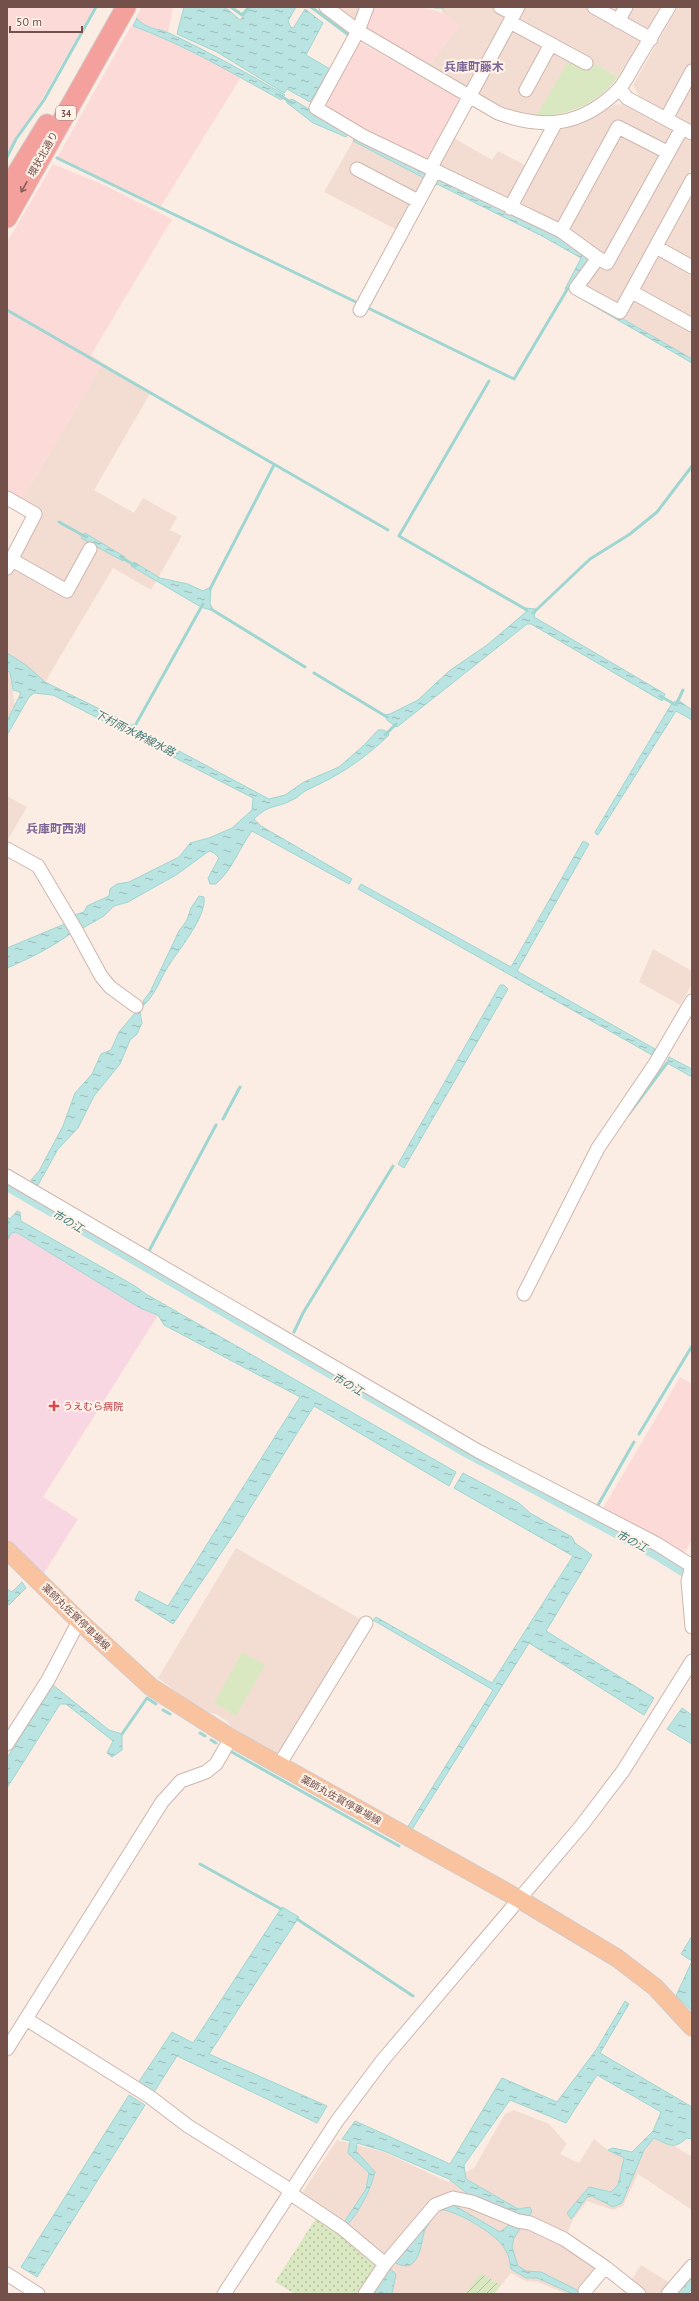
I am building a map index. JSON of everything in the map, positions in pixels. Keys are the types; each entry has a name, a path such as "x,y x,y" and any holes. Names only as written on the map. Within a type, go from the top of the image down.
{"highway":[{"name":"環状北通り","path":"7,189 55,111 114,7"},
{"name":"環状北通り","path":"7,218 126,7"}],"main road":[{"name":"薬師丸佐賀停車場線","path":"7,1550 79,1621 151,1687 231,1738 519,1899 617,1958 655,1987 692,2027"}],"street":[{"path":"326,7 358,31 498,112 519,121 554,124 576,118 600,106 620,89 669,7"},
{"path":"367,7 358,31 316,108 431,174 561,231 598,258 608,263 667,152 687,131 627,98 620,89"},
{"path":"500,7 514,15 551,44 586,63"},
{"path":"594,7 651,39"},
{"path":"618,21 626,7"},
{"path":"360,310 514,15"},
{"path":"526,90 551,44"},
{"path":"666,119 692,71"},
{"path":"510,208 554,124"},
{"path":"561,231 618,127 667,152"},
{"path":"357,169 418,201"},
{"path":"598,258 576,288 620,312 634,294 688,198 692,180"},
{"path":"659,249 692,267"},
{"path":"634,294 692,325"},
{"path":"7,498 35,514 9,564 67,591 90,549"},
{"path":"7,849 38,866 74,925 101,976 110,987 136,1006"},
{"path":"524,1294 598,1148 655,1064 692,1001"},
{"path":"7,1176 478,1451 657,1544 692,1566 688,1581 692,1627"},
{"path":"7,1744 48,1680 79,1621"},
{"path":"278,1764 366,1623"},
{"path":"224,2294 337,2121 382,2061 582,1826 623,1771 692,1661"},
{"path":"7,2050 162,1802 181,1781 206,1772 216,1764 231,1738"},
{"path":"26,2019 150,2097 188,2126 291,2191 342,2228 385,2264"},
{"path":"365,2294 385,2264 435,2204 453,2198 472,2202 564,2239 605,2267 639,2294"},
{"path":"668,2294 692,2266"},
{"path":"586,2292 605,2267"},
{"path":"7,2274 38,2294"}],"shaded area":[{"path":"7,7 94,7 42,99 7,152"},
{"path":"142,7 173,7 168,33 142,25 136,17"},
{"path":"336,7 364,7 357,23"},
{"path":"370,7 422,7 443,13 459,26 429,65 363,27"},
{"path":"440,7 660,7 618,77 590,61 585,70 536,116 520,113 494,103 429,65 459,26 443,13"},
{"path":"678,7 692,7 692,125 639,96 633,85"},
{"path":"131,26 164,38 241,77 161,206 57,158"},
{"path":"358,41 460,99 425,163 319,107"},
{"path":"622,104 692,140 692,167 612,313 569,288 587,258 438,169 454,138 492,160 498,151 527,166 558,130 581,124 614,105"},
{"path":"353,141 426,179 397,230 324,192"},
{"path":"53,164 106,186 172,219 91,355 103,363 17,508 7,503 7,242"},
{"path":"692,196 692,359 624,319"},
{"path":"103,363 151,392 94,490 134,513 143,498 177,517 170,530 182,536 151,590 113,568 45,682 26,665 7,653 7,558 29,520 26,514 17,508"},
{"path":"7,671 10,672 15,707 7,721"},
{"path":"7,796 27,807 7,841"},
{"path":"653,949 692,971 692,984 680,1005 639,982"},
{"name":"うえむら病院","path":"15,1232 140,1308 158,1315 43,1497 78,1519 42,1576 7,1541 7,1241 11,1233"},
{"path":"680,1377 692,1384 692,1540 683,1555 602,1510"},
{"path":"236,1548 362,1620 279,1757 232,1728 227,1721 216,1714 207,1712 182,1696 158,1678"},
{"path":"514,2110 549,2124 567,2144 560,2154 579,2163 594,2139 608,2150 634,2158 655,2134 692,2157 692,2210 638,2174 623,2206 613,2210 587,2201 572,2221 566,2237 612,2267 590,2294 567,2294 538,2282 526,2281 511,2273 494,2294 360,2294 379,2265 296,2202 337,2140 384,2152 448,2182 474,2168 505,2114"},
{"path":"692,2260 692,2294 635,2294 627,2286 641,2265 670,2283"}],"green space":[{"path":"569,60 585,70 590,61 618,77 602,94 572,111 560,114 536,116"},
{"path":"242,1652 265,1665 236,1716 214,1703"},
{"path":"318,2215 379,2265 360,2294 295,2294 275,2282"},
{"path":"480,2273 501,2285 494,2294 465,2294"}],"water":[{"path":"184,7 225,7 240,20 251,7 296,7 288,21 291,28 294,27 305,9 323,23 306,55 330,69 310,102 287,89 284,93 217,52 177,34"},
{"path":"137,18 140,22 147,26 169,33 184,40 285,95 281,100 190,51 133,26"},
{"path":"292,99 349,133 346,137 313,123 286,102"},
{"path":"356,135 429,172 426,179 353,141"},
{"path":"437,176 562,239 588,256 589,262 571,288 565,289 581,258 542,236 437,184 433,187 369,308 366,307"},
{"path":"575,291 692,359 692,363 573,294"},
{"path":"85,533 125,557 123,561 81,538"},
{"path":"134,562 160,578 188,584 203,591 211,587 210,604 214,611 201,607 131,566"},
{"path":"525,608 536,609 534,617 665,694 662,701 531,624 527,624 397,727 388,721 384,715 390,714 418,700 449,671 487,645 526,612"},
{"name":"下村雨水幹線水路","path":"7,653 26,665 45,682 132,725 136,724 136,728 269,799 285,795 304,782 339,767 363,746 378,730 386,731 389,735 351,766 330,779 305,791 294,799 269,808 254,819 261,826 352,879 349,884 252,831 227,872 216,884 210,884 208,878 219,858 214,853 209,851 176,875 128,902 114,906 104,916 81,929 74,915 84,912 87,906 109,896 110,889 117,884 129,882 179,857 190,843 209,838 232,828 252,810 253,798 53,695 34,693 29,697 7,735 7,721 20,695 20,692 13,690 10,672 7,671"},
{"path":"678,700 692,710 692,720 676,711 598,835 596,834 595,832 672,703"},
{"path":"583,841 589,844 517,971 655,1049 652,1055 358,889 361,884 511,967"},
{"path":"199,896 204,897 204,905 196,925 145,1004 143,1001 150,992 179,931 187,920 191,908"},
{"path":"67,923 73,932 41,952 7,968 7,948"},
{"path":"500,985 504,985 508,989 404,1168 398,1164"},
{"path":"136,1012 140,1012 142,1023 137,1034 130,1040 120,1064 94,1096 78,1128 58,1149 38,1185 34,1185 31,1180 39,1171 63,1126 75,1093 92,1074 101,1054 111,1050 119,1032"},
{"path":"669,1057 692,1069 692,1077 667,1063"},
{"path":"17,1211 20,1212 21,1221 456,1472 449,1486 314,1406 234,1534 173,1624 135,1600 139,1591 168,1606 300,1397 164,1325 158,1315 140,1308 16,1232 11,1233 7,1241 7,1217 10,1219"},
{"path":"463,1473 519,1503 530,1513 572,1537 575,1543 592,1555 546,1631 654,1698 644,1715 529,1643 411,1831 407,1828 493,1690 373,1620 376,1617 492,1683 573,1556 454,1488"},
{"path":"22,1582 26,1588 9,1605 7,1604 7,1589 12,1592"},
{"path":"53,1685 109,1730 122,1734 122,1750 112,1757 107,1753 113,1741 66,1704 60,1704 7,1788 7,1758"},
{"path":"682,1708 692,1715 692,1744 667,1729"},
{"path":"282,1907 299,1917 209,2054 327,2106 317,2123 177,2056 154,2092 138,2083 172,2032 193,2043"},
{"path":"692,1936 692,1961 681,1954"},
{"path":"692,1961 692,2011 676,1996"},
{"path":"625,2001 629,2004 600,2053 692,2107 692,2139 687,2138 678,2144 671,2145 654,2138 644,2150 622,2203 613,2207 592,2196 587,2197 571,2219 567,2213 589,2187 611,2192 618,2185 624,2158 608,2150 613,2148 632,2152 653,2131 661,2112 597,2075 566,2123 510,2100 464,2165 466,2179 518,2209 530,2207 532,2212 526,2219 469,2195 449,2179 384,2151 357,2143 356,2151 375,2172 368,2193 361,2206 348,2224 345,2221 366,2189 369,2173 348,2153 350,2141 342,2139 355,2121 450,2164 502,2078 557,2102 596,2050"},
{"path":"129,2095 145,2105 37,2277 21,2267"},
{"path":"450,2203 500,2232 510,2224 522,2226 514,2238 512,2247 518,2266 526,2271 541,2272 579,2291 579,2294 573,2294 537,2278 526,2278 511,2269 507,2253 495,2238 478,2225 459,2215 443,2210 441,2205"},
{"path":"435,2214 427,2226 419,2253 413,2263 408,2266 394,2262"},
{"path":"390,2269 396,2274 392,2294 369,2294"},
{"path":"692,2271 692,2289 687,2294 673,2294"}],"waterway":[{"path":"7,157 16,139 44,100 96,7"},
{"path":"231,7 242,15 249,7"},
{"path":"311,7 350,36"},
{"path":"435,7 444,7"},
{"path":"279,95 292,103"},
{"path":"57,158 358,303"},
{"path":"366,307 514,379 568,288"},
{"path":"7,310 388,530"},
{"path":"489,381 399,536 527,610"},
{"path":"210,589 274,465"},
{"path":"533,613 590,559 630,534 657,512 692,466"},
{"path":"59,522 86,537"},
{"path":"122,558 136,566"},
{"name":"下村雨水幹線水路","path":"136,724 203,604"},
{"path":"211,609 305,667"},
{"path":"314,673 387,717"},
{"path":"660,696 676,705 683,690"},
{"path":"385,735 396,724"},
{"path":"138,1012 144,1003"},
{"path":"628,1115 667,1063"},
{"path":"223,1119 240,1087"},
{"path":"149,1251 216,1125"},
{"path":"294,1332 303,1313 393,1166"},
{"name":"市の江","path":"7,1186 462,1450 655,1554 692,1577"},
{"path":"639,1434 692,1346"},
{"path":"598,1505 634,1442"},
{"path":"122,1734 147,1698 156,1704"},
{"path":"163,1710 170,1714"},
{"path":"200,1733 205,1736"},
{"path":"211,1740 216,1743"},
{"path":"230,1751 399,1846"},
{"path":"200,1864 281,1909"},
{"path":"297,1919 413,1996"}],"place":[{"name":"うえむら病院","path":"54,1406"}],"district":[{"name":"兵庫町藤木","path":"474,66"},
{"name":"兵庫町西渕","path":"56,828"}]}
